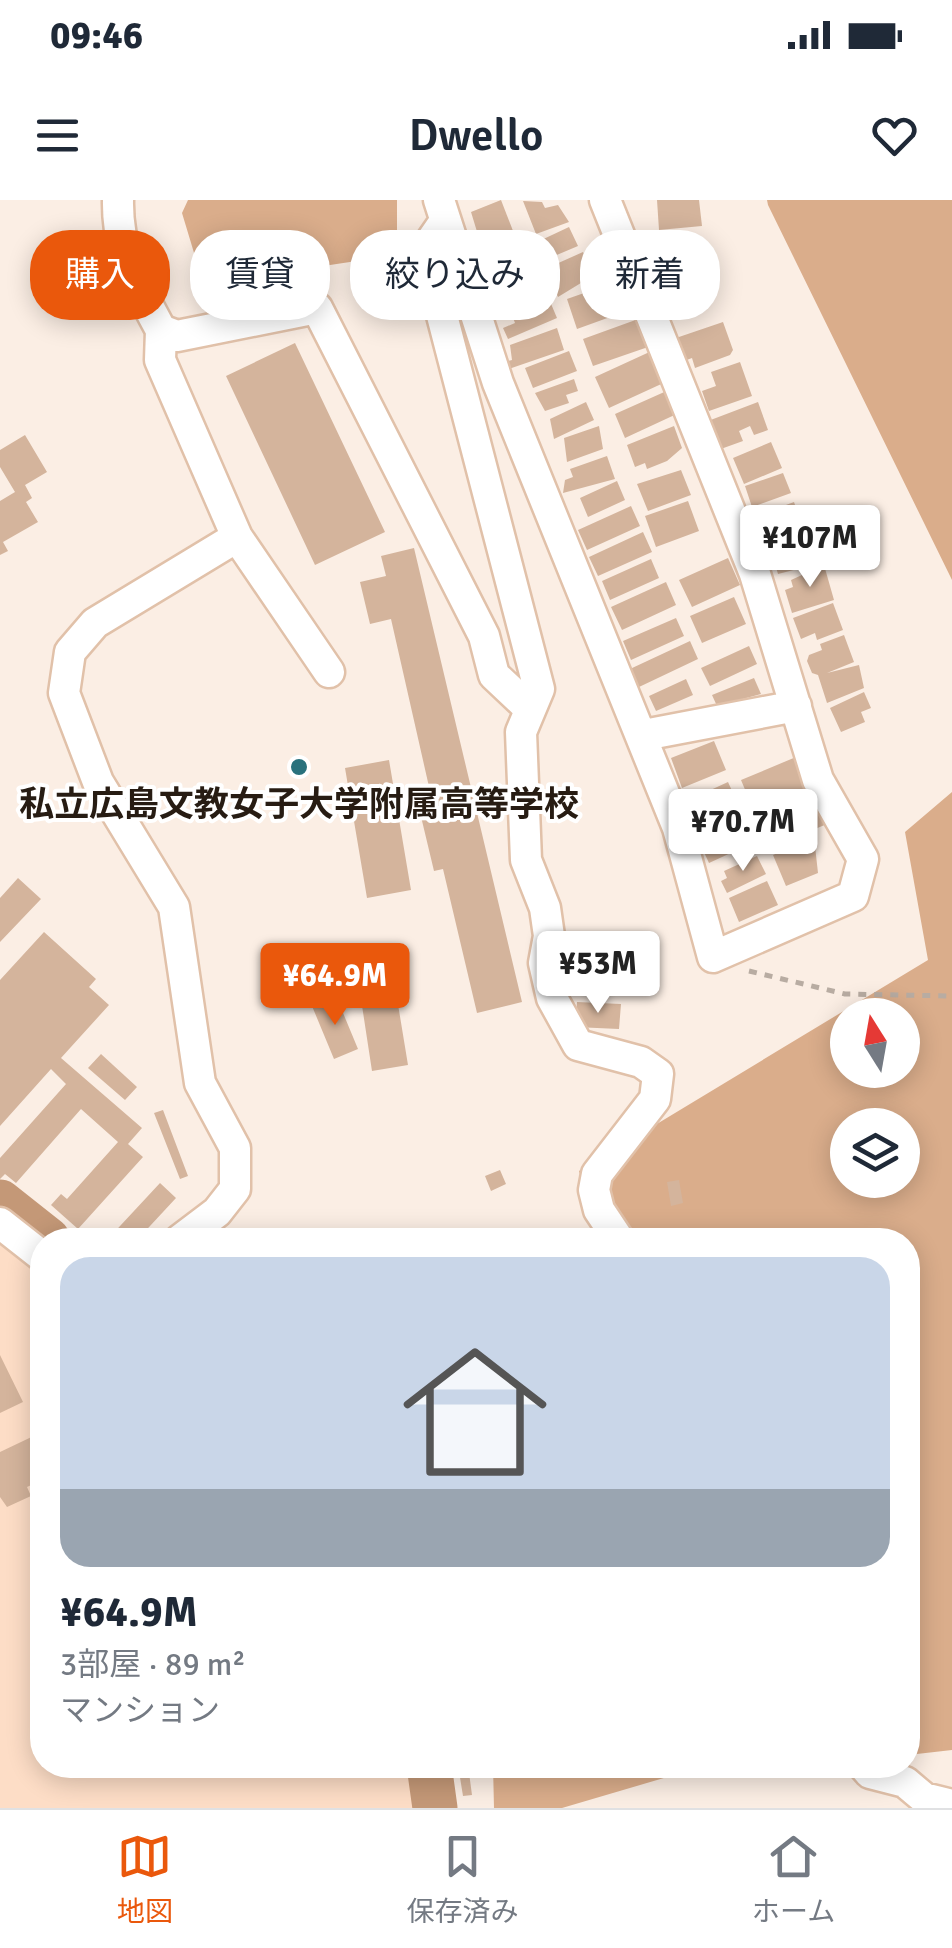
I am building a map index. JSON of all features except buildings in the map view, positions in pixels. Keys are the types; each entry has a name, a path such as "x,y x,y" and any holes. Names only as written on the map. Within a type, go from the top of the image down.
{"street":[{"path":"118,200 118,228 126,264 161,330 160,360 238,537 330,672"},
{"path":"442,210 498,383 644,735 678,828 714,958 853,896 863,860 818,780 755,574 605,200"},
{"path":"442,210 425,250 539,689 521,732 526,792 522,827 526,860 545,908 549,936 544,963 552,998 578,1046 642,1062 658,1074 655,1099 597,1174 594,1190 611,1228"},
{"path":"161,330 177,336 317,308 484,636 494,675 529,708"},
{"path":"196,1228 217,1212 236,1189 235,1148 200,1083 174,907 98,782 64,693 70,652 95,624 238,537"},
{"path":"644,735 796,706"},
{"path":"0,1223 30,1247"},
{"path":"889,1778 905,1782 924,1798 952,1805"}],"path":[{"path":"714,958 757,975 845,994 952,996"}],"shaded area":[{"path":"188,200 397,200 397,230 350,230 350,262 330,265 330,230 190,230 190,240 182,213"},
{"path":"767,200 952,200 952,580 768,205"},
{"path":"952,792 952,1750 920,1754 920,1228 596,1228 579,1171 830,1019 830,1088 920,1088 920,998 865,998 928,960 905,832"},
{"path":"0,1236 30,1261 30,1778 423,1778 429,1808 0,1808"},
{"path":"493,1778 664,1778 562,1808 494,1808"}],"waterway":[{"path":"0,1202 33,1228"},
{"path":"431,1778 435,1808"}],"place":[{"name":"私立広島文教女子大学附属高等学校","path":"299,767"}]}
